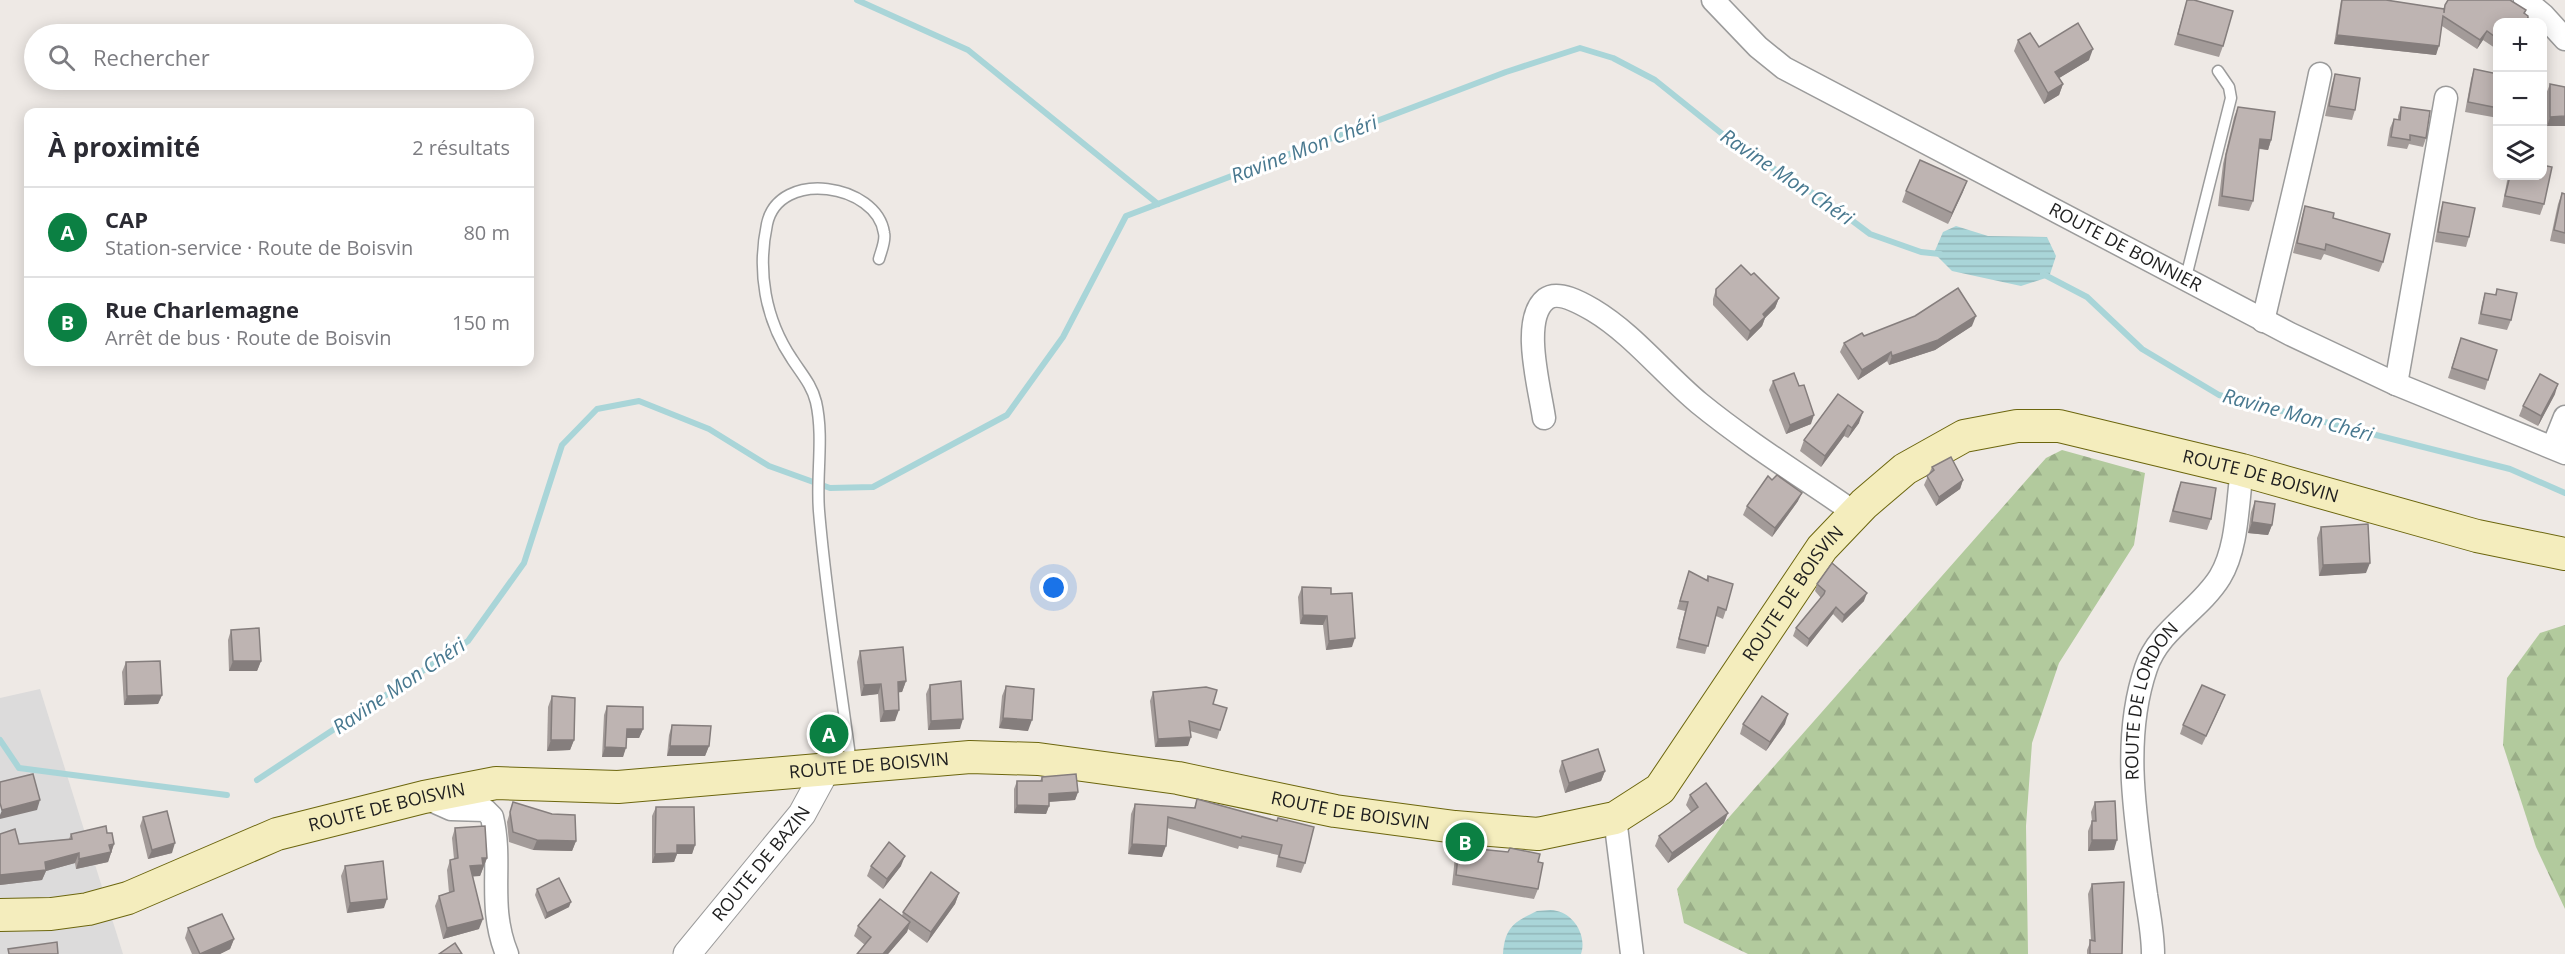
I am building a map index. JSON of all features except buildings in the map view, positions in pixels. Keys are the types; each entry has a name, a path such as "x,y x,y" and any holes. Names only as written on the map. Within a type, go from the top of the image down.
{"main road":[{"name":"ROUTE DE BOISVIN","path":"0,915 51,914 88,909 118,901 277,834 424,797 496,783 618,787 970,757 1038,759 1178,778 1335,812 1538,834 1615,818 1660,789 1822,548 1855,513 1905,470 1964,436 2017,426 2059,426 2242,470 2477,536 2565,554"}],"street":[{"name":"ROUTE DE BONNIER","path":"1713,0 1758,47 1784,68 2263,321 2396,384 2559,450"},
{"path":"2524,0 2543,15 2565,39"},
{"path":"2263,321 2286,216 2304,151 2319,74"},
{"path":"2396,384 2446,98"},
{"path":"1544,418 1532,329 1537,311 1547,298 1559,295 1593,310 1659,362 1696,400 1726,425 1855,513"},
{"path":"2559,450 2565,417"},
{"name":"ROUTE DE LORDON","path":"2153,954 2133,794 2135,713 2146,667 2164,636 2205,596 2221,576 2230,553 2242,470"},
{"name":"ROUTE DE BAZIN","path":"687,954 839,767"},
{"path":"424,797 451,809 485,810 492,817 495,910 500,936 507,954"},
{"path":"1615,818 1632,954"}],"lane":[{"path":"2185,281 2231,98 2229,87 2218,71"},
{"path":"839,767 819,510 816,402 806,379 776,332 768,309 764,285 767,222 779,201 799,189 824,188 849,194 861,202 883,224 885,236 879,259"}],"shaded area":[{"path":"40,689 123,954 0,954 0,698"}],"green space":[{"path":"2062,450 2145,473 2134,545 2059,663 2032,743 2026,826 2028,954 1748,954 1684,923 1677,889 1724,823 2046,458"},
{"path":"2565,625 2565,909 2536,847 2503,745 2507,678 2540,633"}],"water":[{"path":"1956,226 1988,236 2047,237 2056,256 2049,277 2021,286 1952,271 1934,253 1943,232"},
{"path":"1555,910 1569,917 1581,934 1581,954 1503,954 1506,937 1512,926 1537,911"}],"waterway":[{"path":"857,0 968,50 1158,204"},
{"name":"Ravine Mon Chéri","path":"257,780 468,641 524,563 562,445 597,409 639,401 709,429 769,466 830,488 873,487 1007,415 1063,337 1126,216 1506,72 1580,48 1613,58 1655,80 1736,145 1830,204 1870,234 1921,252 1940,254"},
{"name":"Ravine Mon Chéri","path":"2043,274 2087,297 2142,349 2219,395 2510,469 2565,493"},
{"name":"Ravine Mon Chéri","path":"0,740 19,768 227,795"}],"place":[{"name":"CAP","path":"829,734"},
{"name":"Rue Charlemagne","path":"1465,842"}]}
